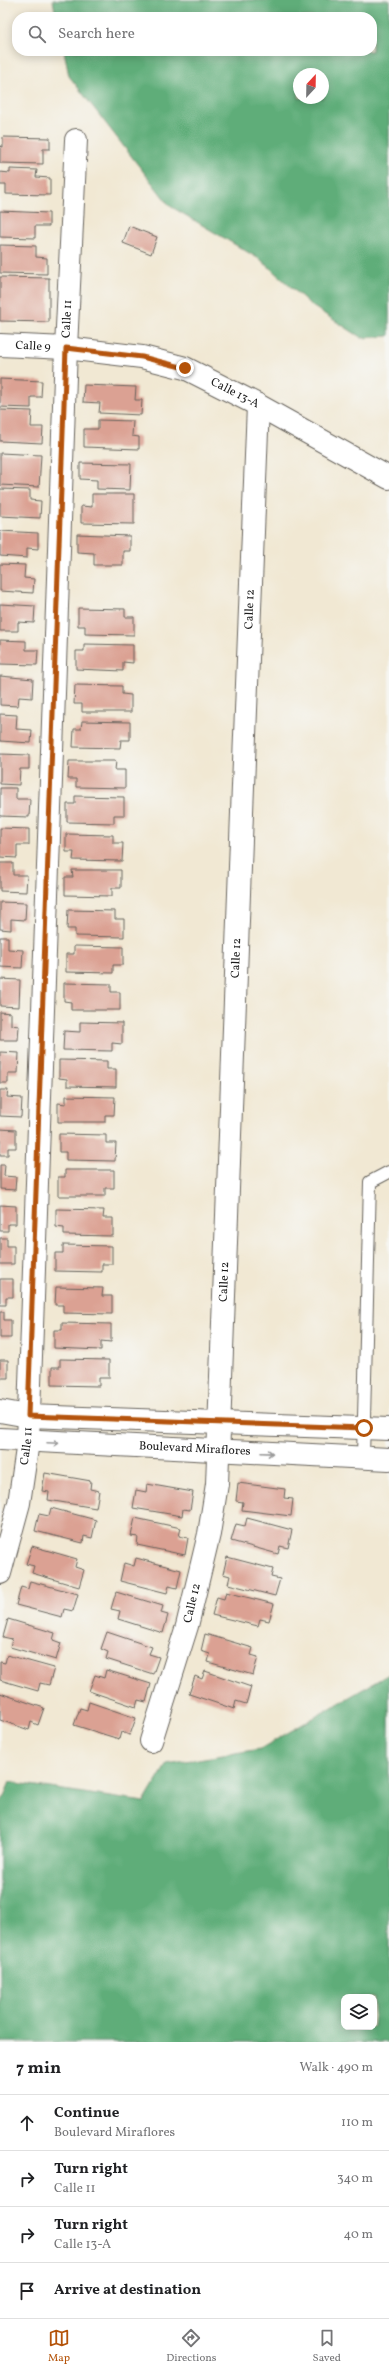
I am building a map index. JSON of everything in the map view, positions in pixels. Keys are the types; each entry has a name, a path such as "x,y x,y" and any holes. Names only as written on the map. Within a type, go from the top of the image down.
{"street":[{"name":"Calle 11","path":"0,1573 19,1503 28,1442 66,348 76,140"},
{"name":"Calle 9","path":"0,345 66,348"},
{"name":"Calle 13-A","path":"66,348 142,357 185,368 258,405 389,478"},
{"name":"Calle 12","path":"151,1741 187,1626 209,1534 217,1484 218,1422 258,405"},
{"path":"0,1411 28,1416 389,1429"},
{"name":"Boulevard Miraflores","path":"0,1439 28,1442 389,1459"}],"lane":[{"path":"363,1457 370,1182 389,1172"}],"green space":[{"path":"53,0 389,0 389,336 362,338 312,306 261,260 170,206 69,76 65,56 377,56 377,12 55,12"},
{"path":"389,1674 389,2042 0,2042 0,1805 10,1782 144,1802 167,1764 260,1749"}],"building":[{"path":"3,137 50,138 50,149 43,149 43,164 0,163 0,146 3,147"},
{"path":"10,169 37,170 36,177 50,178 50,195 6,194 6,185 0,185 0,172 10,173"},
{"path":"0,211 49,213 49,226 35,226 35,238 0,237"},
{"path":"129,226 157,237 151,254 123,243"},
{"path":"0,245 36,246 36,257 47,258 47,274 0,273"},
{"path":"0,277 49,278 49,322 0,321"},
{"path":"0,379 42,381 41,397 31,397 31,408 0,407"},
{"path":"84,385 136,387 135,400 142,400 141,415 99,413 100,403 83,402"},
{"path":"0,410 32,411 31,427 43,427 42,443 0,441"},
{"path":"98,420 133,421 132,436 139,437 139,449 84,447 84,429 98,429"},
{"path":"0,453 41,455 39,487 0,485"},
{"path":"80,463 131,464 130,490 97,489 97,480 80,479"},
{"path":"0,489 30,490 30,500 41,501 40,518 0,516"},
{"path":"92,494 134,494 134,524 81,523 81,506 92,507"},
{"path":"0,531 38,533 38,549 27,548 27,558 0,556"},
{"path":"77,534 130,536 130,551 123,551 123,565 94,565 94,553 77,552"},
{"path":"0,564 25,565 24,578 34,579 33,593 0,591"},
{"path":"0,604 35,606 34,623 18,622 18,631 0,631"},
{"path":"78,608 125,609 125,617 134,617 134,635 85,634 85,626 78,626"},
{"path":"0,640 26,641 26,650 38,650 37,665 0,664"},
{"path":"84,644 133,645 133,663 123,662 123,671 76,669 76,651 84,651"},
{"path":"0,676 33,679 32,698 19,697 18,706 0,705"},
{"path":"75,685 122,686 122,694 131,695 131,712 82,712 82,704 74,704"},
{"path":"0,714 17,715 16,729 32,730 31,743 0,741"},
{"path":"82,721 130,722 130,740 121,740 120,748 73,747 74,729 81,729"},
{"path":"0,754 29,755 29,769 20,769 19,785 0,784"},
{"path":"69,761 116,761 115,770 125,770 125,788 76,787 76,779 68,779"},
{"path":"0,788 16,788 16,799 30,799 29,817 0,816"},
{"path":"75,796 124,797 124,815 114,815 114,823 67,822 67,804 75,804"},
{"path":"0,828 29,829 29,845 17,845 17,858 0,857"},
{"path":"66,834 113,835 113,843 123,843 122,861 73,860 74,852 66,852"},
{"path":"0,863 13,863 13,875 27,875 26,892 0,891"},
{"path":"72,870 121,870 121,888 112,888 112,896 65,895 65,877 73,877"},
{"path":"0,902 26,903 25,920 11,919 11,930 0,929"},
{"path":"68,910 115,911 115,919 124,919 124,937 75,936 75,929 67,929"},
{"path":"0,937 8,937 8,949 23,950 22,968 0,967"},
{"path":"74,946 123,947 123,965 113,965 113,973 66,972 66,954 74,954"},
{"path":"0,979 20,980 19,1007 0,1006"},
{"path":"64,983 111,984 111,992 120,992 120,1010 71,1010 71,1002 64,1001"},
{"path":"0,1012 11,1013 11,1025 19,1026 18,1040 0,1040"},
{"path":"80,1022 122,1023 122,1044 112,1043 112,1051 63,1050 64,1031 80,1032"},
{"path":"0,1052 19,1053 18,1073 8,1073 8,1083 0,1083"},
{"path":"59,1060 107,1061 107,1069 116,1069 116,1087 67,1086 67,1079 59,1078"},
{"path":"0,1090 8,1090 7,1097 22,1098 21,1117 0,1116"},
{"path":"66,1096 115,1097 114,1115 105,1115 105,1122 58,1122 58,1103 66,1104"},
{"path":"0,1129 16,1130 16,1148 8,1148 8,1155 0,1155"},
{"path":"59,1134 106,1135 106,1143 116,1143 115,1161 66,1160 66,1152 59,1152"},
{"path":"0,1165 5,1165 4,1176 16,1177 15,1190 0,1189"},
{"path":"65,1170 114,1170 114,1188 105,1188 105,1196 58,1196 58,1177 65,1177"},
{"path":"0,1205 16,1206 16,1224 8,1224 8,1231 0,1231"},
{"path":"56,1209 104,1210 103,1218 113,1218 113,1236 64,1235 64,1228 56,1227"},
{"path":"0,1238 7,1238 7,1246 14,1246 14,1264 0,1264"},
{"path":"63,1245 112,1246 112,1264 102,1264 102,1272 55,1271 55,1253 63,1253"},
{"path":"0,1279 13,1279 13,1297 6,1297 6,1305 0,1305"},
{"path":"56,1287 103,1288 102,1296 112,1296 112,1314 63,1313 63,1305 55,1305"},
{"path":"0,1312 4,1312 4,1320 11,1320 11,1338 0,1338"},
{"path":"62,1323 111,1324 111,1342 101,1341 101,1350 54,1348 54,1330 62,1330"},
{"path":"60,1359 109,1360 109,1378 99,1378 99,1386 52,1385 52,1367 60,1367"},
{"path":"0,1360 8,1360 8,1378 0,1378"},
{"path":"45,1473 91,1481 90,1489 99,1491 96,1508 48,1500 49,1492 42,1491"},
{"path":"238,1483 285,1489 284,1498 293,1499 291,1516 242,1510 243,1502 236,1501"},
{"path":"147,1484 193,1492 190,1510 183,1509 182,1516 133,1508 136,1490 146,1492"},
{"path":"51,1508 96,1520 92,1538 84,1536 83,1543 35,1531 39,1514 49,1516"},
{"path":"135,1518 181,1528 179,1536 188,1538 185,1555 137,1545 138,1537 131,1536"},
{"path":"247,1518 292,1530 288,1548 280,1546 278,1554 231,1541 236,1524 245,1526"},
{"path":"32,1546 77,1559 75,1567 84,1570 79,1587 32,1573 34,1566 26,1564"},
{"path":"227,1557 273,1569 271,1577 280,1579 275,1596 228,1584 230,1576 223,1574"},
{"path":"136,1558 181,1570 177,1588 169,1586 167,1593 120,1581 124,1563 134,1566"},
{"path":"30,1581 78,1594 73,1611 64,1609 62,1617 16,1605 21,1587 28,1589"},
{"path":"116,1592 163,1606 161,1613 168,1615 163,1633 118,1619 120,1611 111,1609"},
{"path":"226,1592 274,1604 269,1621 260,1619 258,1626 212,1615 217,1597 224,1599"},
{"path":"8,1619 55,1633 53,1640 61,1643 56,1660 10,1647 12,1639 3,1637"},
{"path":"107,1632 152,1647 149,1654 159,1657 153,1674 106,1659 108,1652 101,1649"},
{"path":"205,1634 253,1648 251,1655 258,1657 253,1675 208,1662 210,1654 201,1651"},
{"path":"7,1655 54,1668 49,1685 40,1683 38,1691 0,1680 0,1662 5,1663"},
{"path":"106,1670 151,1684 146,1702 138,1700 136,1707 89,1691 95,1675 104,1678"},
{"path":"205,1671 251,1687 246,1704 236,1701 234,1709 189,1694 195,1676 202,1679"},
{"path":"0,1693 44,1708 38,1725 31,1722 29,1730 0,1720"},
{"path":"89,1702 136,1718 130,1735 121,1732 119,1739 74,1725 80,1708 87,1710"}],"route":[{"path":"185,368 142,357 66,348 28,1416 364,1428"}]}
